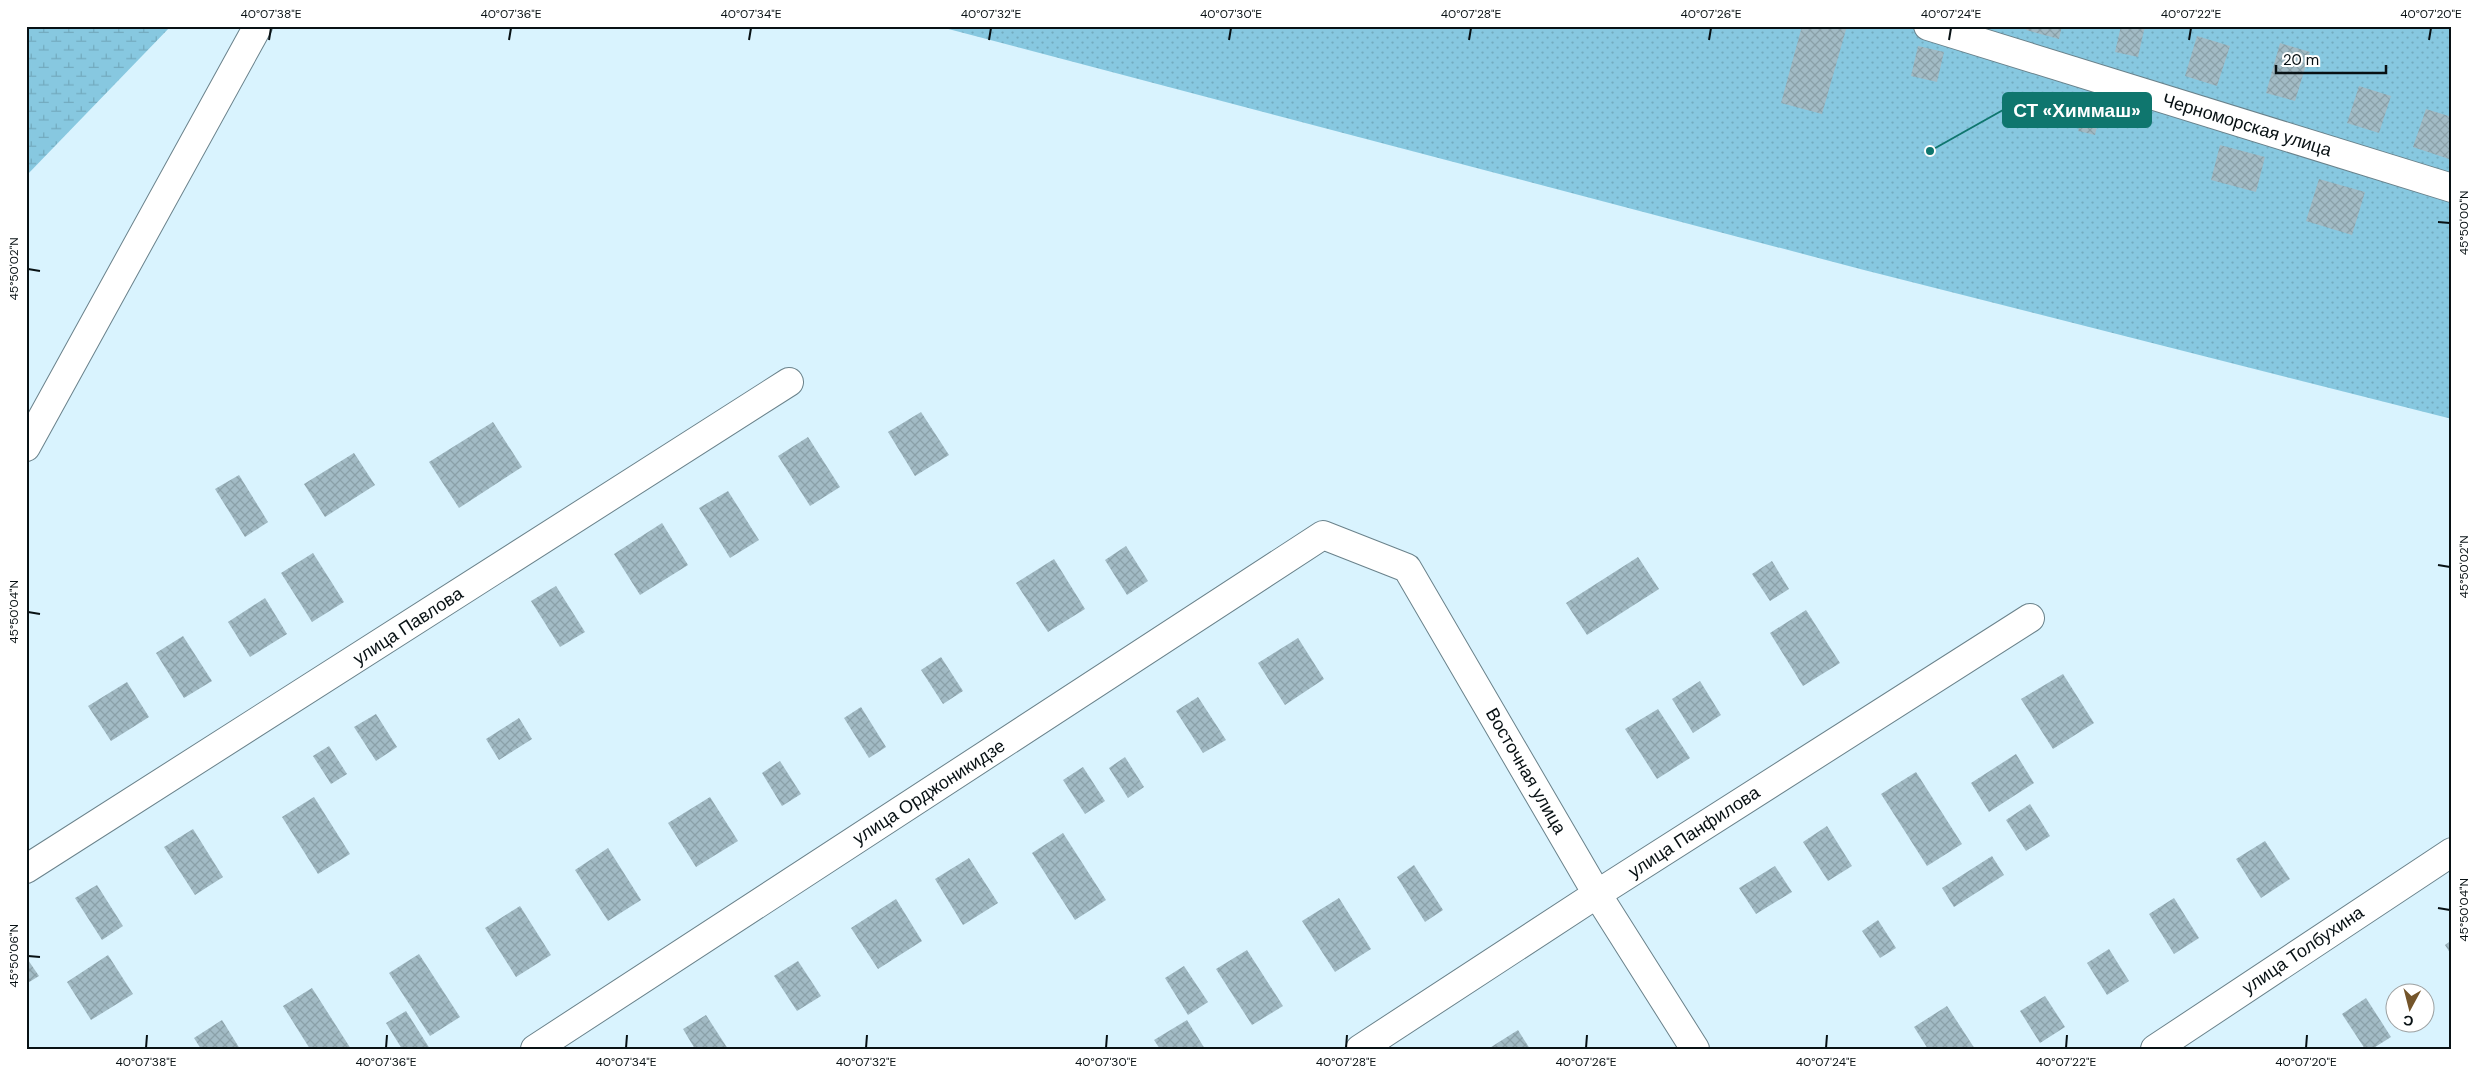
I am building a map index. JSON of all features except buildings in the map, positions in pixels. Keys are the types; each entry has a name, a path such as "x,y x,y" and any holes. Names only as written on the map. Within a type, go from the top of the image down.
{"street":[{"path":"26,447 258,26"},
{"name":"Черноморская улица","path":"1928,26 2452,188"},
{"name":"улица Павлова","path":"26,868 789,382"},
{"name":"Восточная улица","path":"1323,535 1407,568 1598,894 1695,1049"},
{"name":"улица Орджоникидзе","path":"535,1049 1323,535"},
{"name":"улица Панфилова","path":"1360,1049 1598,894 2030,618"},
{"name":"улица Толбухина","path":"2155,1049 2452,852"}],"green space":[{"path":"26,26 171,26 26,176"},
{"path":"937,26 2452,26 2452,419 1864,270"}],"place":[{"name":"СТ «Химмаш»","path":"1930,151"}]}
